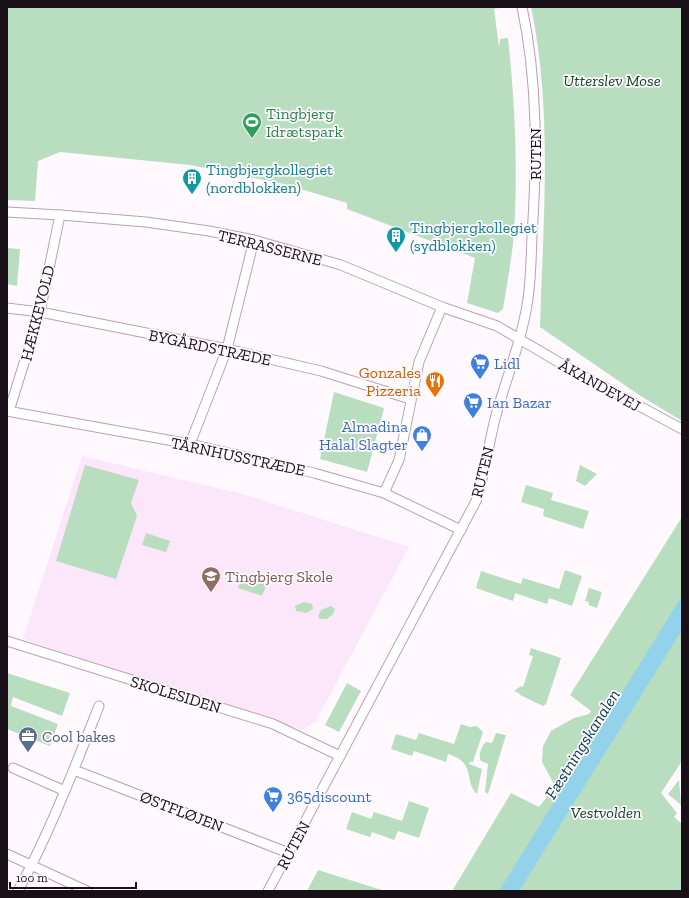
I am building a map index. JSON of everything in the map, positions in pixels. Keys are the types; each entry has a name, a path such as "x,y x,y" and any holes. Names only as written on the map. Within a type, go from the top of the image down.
{"street":[{"name":"RUTEN","path":"268,891 461,530 476,501 483,479 496,418 519,339 527,305 536,142 532,75 522,7"},
{"name":"TERRASSERNE","path":"7,212 146,222 254,240 340,266 442,307 497,326 519,339"},
{"name":"HÆKKEVOLD","path":"8,411 40,312 60,215"},
{"path":"190,444 227,349 254,240"},
{"path":"384,492 399,460 410,399 419,362 442,307"},
{"name":"BYGÅRDSTRÆDE","path":"7,308 40,312 227,349 321,370 410,399"},
{"name":"ÅKANDEVEJ","path":"519,339 567,367 682,429"},
{"name":"TÅRNHUSSTRÆDE","path":"8,411 190,444 314,473 384,492 461,530"},
{"name":"SKOLESIDEN","path":"7,641 273,724 340,756"},
{"path":"18,891 65,791 98,706"},
{"path":"13,768 65,791"},
{"name":"ØSTFLØJEN","path":"74,770 289,853"},
{"path":"7,854 87,891"}],"shaded area":[{"name":"Tingbjerg Skole","path":"82,456 243,494 409,547 316,721 302,730 23,639"}],"green space":[{"name":"Tingbjerg Idrætspark","path":"7,7 503,7 494,9 499,47 500,39 508,38 514,111 516,184 514,233 503,309 498,313 467,303 475,258 347,209 347,203 284,184 190,165 60,152 38,161 35,201 7,200"},
{"name":"Utterslev Mose","path":"531,7 682,7 682,421 639,395 540,327 545,167 544,126 538,47"},
{"path":"7,248 20,249 17,286 7,284"},
{"path":"334,392 384,408 367,472 320,459"},
{"path":"85,465 139,480 131,503 137,516 116,579 56,561"},
{"path":"580,465 597,474 585,486 576,481"},
{"path":"526,485 553,493 551,500 589,511 583,529 543,516 544,509 521,502"},
{"name":"Vestvolden","path":"682,517 682,761 661,793 677,813 674,817 682,824 682,891 452,891 511,793 539,807 555,786 542,762 543,746 551,731 574,718 589,714 591,711 570,695"},
{"path":"146,533 170,541 166,552 142,545"},
{"path":"565,570 582,576 572,606 549,598 547,604 515,593 513,601 476,588 481,571 521,584 523,578 559,589"},
{"path":"242,576 267,584 262,596 238,588"},
{"path":"589,588 602,592 597,608 588,605 589,602 585,601"},
{"path":"304,602 312,604 313,609 306,613 296,611 295,606"},
{"path":"331,606 335,609 333,614 327,619 320,619 318,616 321,610"},
{"path":"531,648 561,658 546,704 543,706 514,691 521,686 523,687 533,656 529,655"},
{"path":"7,673 70,693 62,716 13,697 11,706 58,724 50,746 7,729"},
{"path":"347,683 361,691 339,732 325,725"},
{"path":"461,724 470,727 477,726 483,732 473,762 470,762 469,764 482,769 477,794 473,789 466,767 463,762 457,758 448,754 446,762 414,751 412,756 391,749 396,734 416,740 419,733 454,744"},
{"path":"496,733 506,735 488,794 485,792 488,764 481,761 480,751 486,742 492,743"},
{"path":"679,780 681,805 668,794"},
{"path":"409,801 429,808 419,838 398,831 394,840 372,832 370,837 346,829 352,812 371,819 374,812 402,821"},
{"path":"318,870 385,891 307,891"}],"water":[{"path":"682,596 682,630 519,891 499,891"}],"place":[{"name":"Tingbjerg Idrætspark","path":"252,139"},
{"name":"Tingbjergkollegiet (nordblokken)","path":"192,195"},
{"name":"Tingbjergkollegiet (sydblokken)","path":"396,253"},
{"name":"Lidl","path":"480,380"},
{"name":"Gonzales Pizzeria","path":"435,398"},
{"name":"Ian Bazar","path":"473,419"},
{"name":"Almadina Halal Slagter","path":"422,452"},
{"name":"Tingbjerg Skole","path":"211,593"},
{"name":"Cool bakes","path":"28,753"},
{"name":"365discount","path":"273,813"}],"water label":[{"name":"Fæstningskanalen","path":"582,744"}]}
